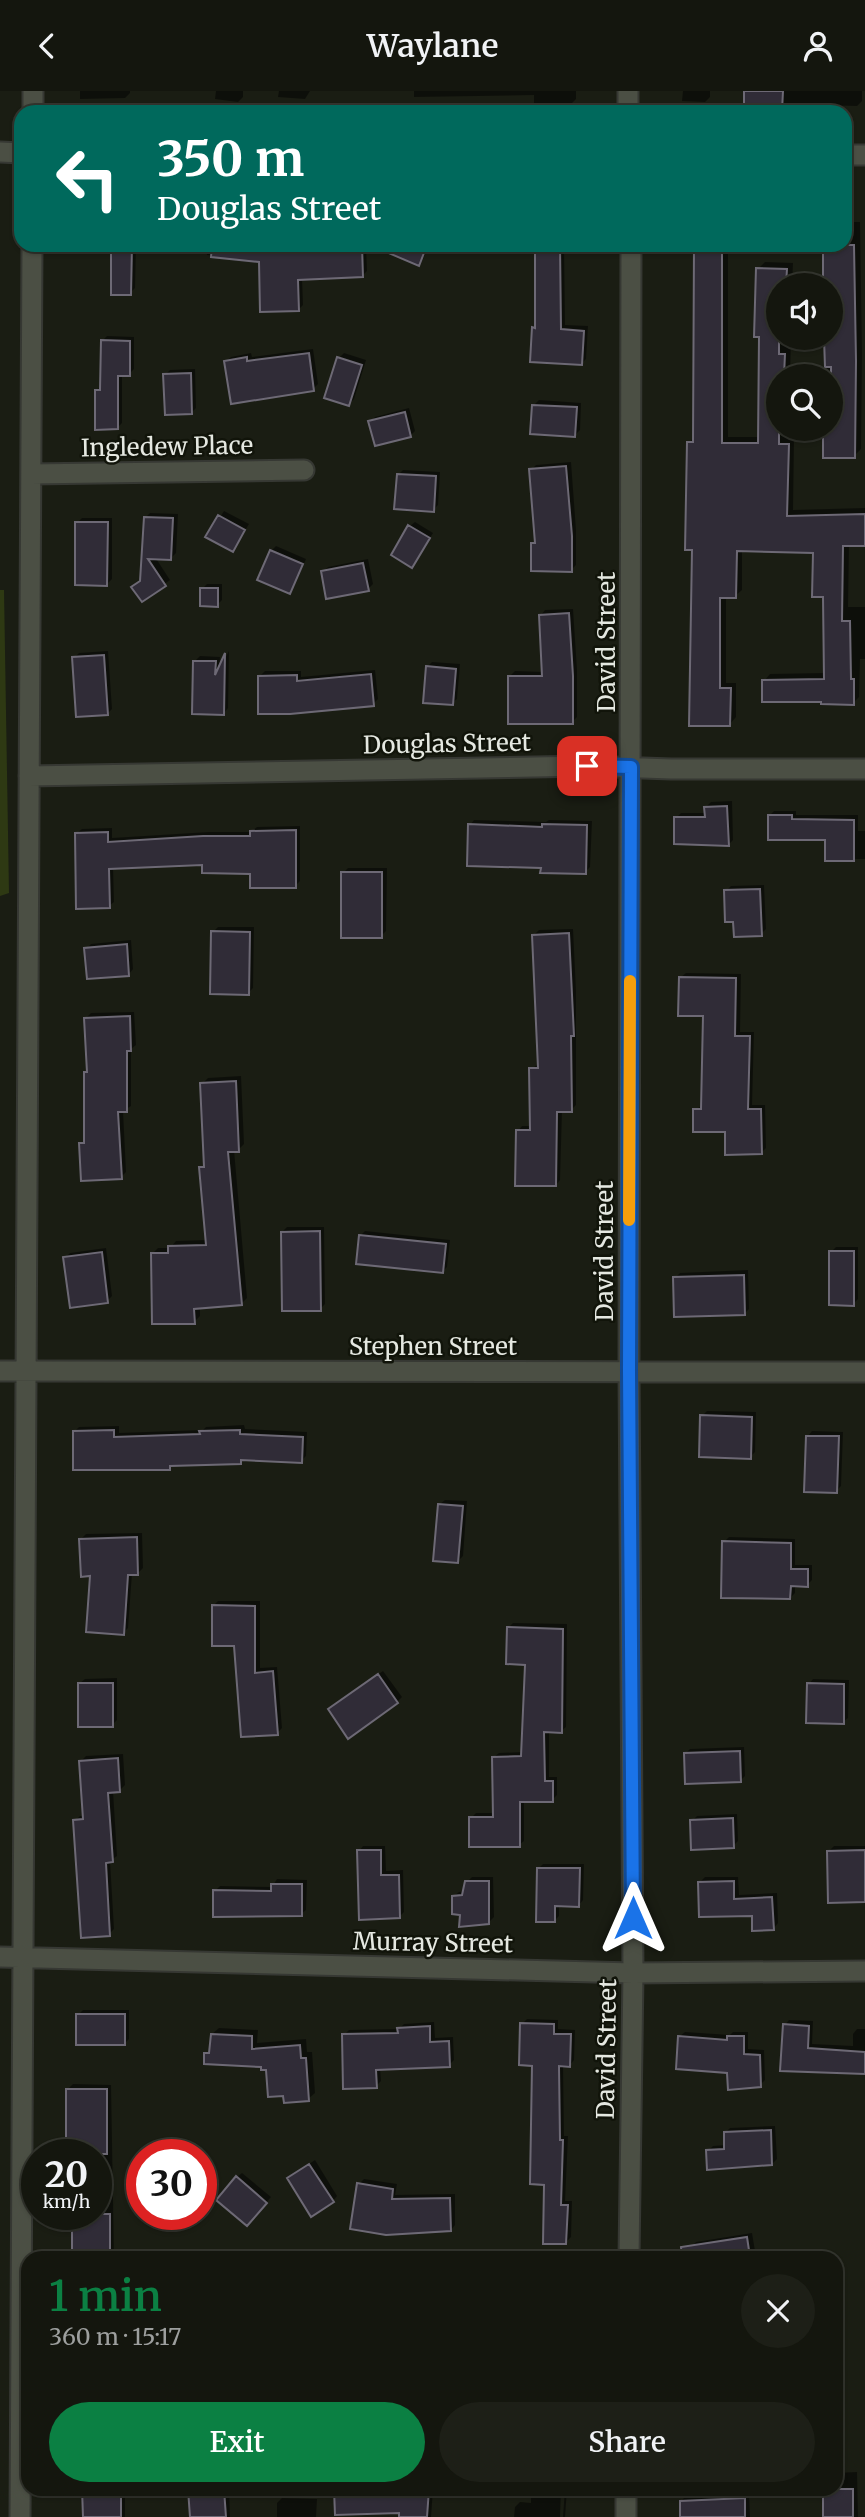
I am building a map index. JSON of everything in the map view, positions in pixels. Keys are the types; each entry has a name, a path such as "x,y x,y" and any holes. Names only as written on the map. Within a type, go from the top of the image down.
{"street":[{"path":"21,2251 32,252"},
{"name":"David Street","path":"629,2251 633,1973 629,1371 631,252"},
{"name":"Ingledew Place","path":"31,474 304,470"},
{"name":"Douglas Street","path":"29,776 631,767 865,768"},
{"name":"Stephen Street","path":"0,1371 865,1371"},
{"name":"Murray Street","path":"0,1957 633,1973 865,1971"},
{"path":"20,2517 21,2330"},
{"path":"626,2496 626,2517"}],"green space":[{"path":"0,590 4,590 9,893 0,896"}],"building":[{"path":"744,91 783,91 782,105 744,105"},
{"path":"854,245 855,458 823,458 823,441 843,441 843,364 825,364 824,350 843,350 843,273 823,273 823,252 852,252"},
{"path":"111,252 132,252 131,295 111,295"},
{"path":"211,252 362,252 363,277 298,280 299,311 260,312 259,262 211,257"},
{"path":"386,252 424,252 419,266"},
{"path":"535,252 560,252 561,329 584,331 582,365 530,362 532,327 535,328"},
{"path":"694,252 722,252 722,443 758,443 759,337 754,337 756,268 787,269 787,273 766,273 766,350 779,350 779,354 785,354 785,364 766,364 766,441 789,444 787,516 865,514 865,546 843,546 842,621 850,621 854,705 762,702 762,680 824,679 823,597 812,597 813,553 737,551 736,598 720,598 720,688 731,688 730,726 689,726 692,550 685,550 687,442 693,442"},
{"path":"101,340 130,341 130,376 118,376 118,429 95,430 95,390 100,390"},
{"path":"309,353 314,391 231,404 224,361 247,357 247,361"},
{"path":"337,357 362,365 349,406 324,398"},
{"path":"191,373 192,414 165,415 163,374"},
{"path":"532,405 577,407 575,437 530,434"},
{"path":"405,412 411,437 375,446 368,421"},
{"path":"566,466 572,572 531,571 531,543 535,543 529,469"},
{"path":"397,474 436,476 434,512 394,509"},
{"path":"218,515 245,530 233,552 205,537"},
{"path":"144,517 173,518 171,560 148,559 166,586 142,602 131,587 140,581"},
{"path":"75,522 108,522 107,586 75,585"},
{"path":"408,525 430,538 412,568 391,555"},
{"path":"270,550 303,564 290,594 257,580"},
{"path":"363,563 369,591 326,599 321,571"},
{"path":"200,588 218,588 218,607 200,606"},
{"path":"569,613 573,724 508,724 508,676 542,676 539,615"},
{"path":"225,653 224,715 192,714 193,661 216,661 215,675"},
{"path":"104,655 108,715 76,717 72,657"},
{"path":"426,666 456,669 453,705 423,703"},
{"path":"371,674 374,706 290,714 258,714 258,676 297,675 297,681"},
{"path":"727,806 729,846 674,844 674,817 705,817 704,807"},
{"path":"768,815 792,815 792,819 854,820 854,861 825,861 825,840 768,840"},
{"path":"468,824 542,827 542,824 587,825 586,874 540,873 541,868 467,866"},
{"path":"296,830 296,888 250,888 250,874 202,873 202,865 109,869 110,908 76,909 75,833 108,832 108,842 250,836 250,831"},
{"path":"341,872 382,872 382,938 341,938"},
{"path":"760,889 762,936 734,937 733,922 725,922 724,890"},
{"path":"211,931 250,932 249,995 210,994"},
{"path":"569,933 574,1036 571,1036 572,1112 557,1112 556,1186 515,1186 516,1130 530,1130 529,1068 538,1068 532,935"},
{"path":"127,944 129,976 87,979 84,948"},
{"path":"679,977 736,978 735,1036 750,1036 748,1109 761,1109 762,1154 725,1155 725,1132 693,1132 693,1109 701,1109 703,1016 678,1016"},
{"path":"130,1016 127,1112 118,1112 122,1179 81,1181 79,1143 84,1143 84,1072 87,1072 84,1018"},
{"path":"236,1081 239,1152 228,1152 242,1305 194,1309 195,1324 152,1324 151,1253 168,1253 168,1246 206,1245 199,1167 204,1167 200,1083"},
{"path":"320,1231 321,1311 282,1311 281,1232"},
{"path":"359,1235 446,1244 443,1273 356,1264"},
{"path":"829,1251 854,1251 854,1306 829,1305"},
{"path":"102,1252 108,1303 70,1308 63,1257"},
{"path":"744,1275 745,1315 674,1317 673,1277"},
{"path":"700,1415 752,1417 751,1459 699,1457"},
{"path":"114,1430 114,1437 240,1430 240,1434 303,1437 302,1463 241,1460 241,1464 170,1466 170,1470 73,1470 73,1431"},
{"path":"806,1436 839,1436 837,1493 804,1492"},
{"path":"438,1504 463,1506 458,1563 433,1561"},
{"path":"137,1537 138,1575 128,1575 124,1635 86,1632 90,1576 81,1577 79,1539"},
{"path":"722,1541 791,1543 791,1569 808,1569 808,1587 791,1586 790,1599 721,1598"},
{"path":"212,1605 255,1606 255,1673 273,1671 278,1735 241,1737 234,1646 212,1646"},
{"path":"507,1627 563,1629 562,1733 544,1732 545,1781 553,1781 553,1802 520,1802 520,1847 469,1847 469,1817 493,1817 492,1757 521,1756 525,1665 506,1664"},
{"path":"378,1674 398,1703 348,1739 328,1709"},
{"path":"78,1683 113,1683 113,1727 78,1727"},
{"path":"807,1683 844,1684 844,1724 806,1723"},
{"path":"740,1751 741,1782 685,1784 684,1753"},
{"path":"118,1758 120,1792 108,1793 113,1862 106,1863 110,1936 81,1938 73,1820 83,1819 79,1761"},
{"path":"733,1818 734,1848 691,1850 690,1820"},
{"path":"357,1850 381,1850 381,1875 399,1875 400,1918 359,1920"},
{"path":"865,1850 865,1902 828,1903 827,1851"},
{"path":"537,1868 580,1868 579,1907 555,1906 555,1922 536,1922"},
{"path":"465,1881 489,1881 489,1924 459,1927 460,1915 452,1914 452,1896 462,1895"},
{"path":"734,1881 734,1899 772,1897 774,1930 752,1931 752,1916 699,1917 698,1882"},
{"path":"271,1884 302,1884 302,1916 213,1917 213,1890 271,1891"},
{"path":"76,2014 125,2014 125,2045 76,2045"},
{"path":"520,2023 554,2024 554,2034 571,2034 570,2067 559,2066 560,2140 563,2140 561,2205 568,2205 566,2244 543,2244 544,2185 530,2184 532,2066 519,2065"},
{"path":"783,2024 809,2026 808,2048 865,2052 865,2074 780,2071"},
{"path":"430,2026 430,2042 449,2041 450,2067 376,2070 377,2088 343,2089 342,2034 398,2033 397,2028"},
{"path":"211,2034 252,2036 252,2049 300,2045 301,2058 306,2058 309,2101 284,2103 283,2096 268,2097 266,2070 261,2070 261,2067 204,2064 204,2053 209,2053"},
{"path":"678,2036 727,2040 727,2036 744,2036 744,2054 760,2055 761,2087 728,2090 727,2073 676,2069"},
{"path":"66,2089 107,2089 107,2139 66,2139"},
{"path":"771,2130 772,2165 707,2170 706,2150 724,2149 724,2132"},
{"path":"309,2164 334,2202 311,2217 287,2178"},
{"path":"236,2176 267,2203 247,2226 217,2199"},
{"path":"357,2183 393,2189 392,2199 450,2198 451,2231 386,2235 350,2229"},
{"path":"72,2230 110,2230 110,2251 72,2251"},
{"path":"747,2237 749,2251 681,2251 681,2247"},
{"path":"843,2489 853,2489 853,2517 823,2517 823,2496 843,2496"},
{"path":"82,2496 121,2496 121,2517 83,2517"},
{"path":"188,2496 224,2496 226,2517 190,2517"},
{"path":"334,2496 428,2496 427,2517 399,2517 399,2513 335,2515"},
{"path":"745,2498 745,2517 680,2517 680,2501"}],"slow traffic":[{"path":"629,1220 630,981"}],"route":[{"path":"587,766 631,767 629,1371 633,1918"}]}
